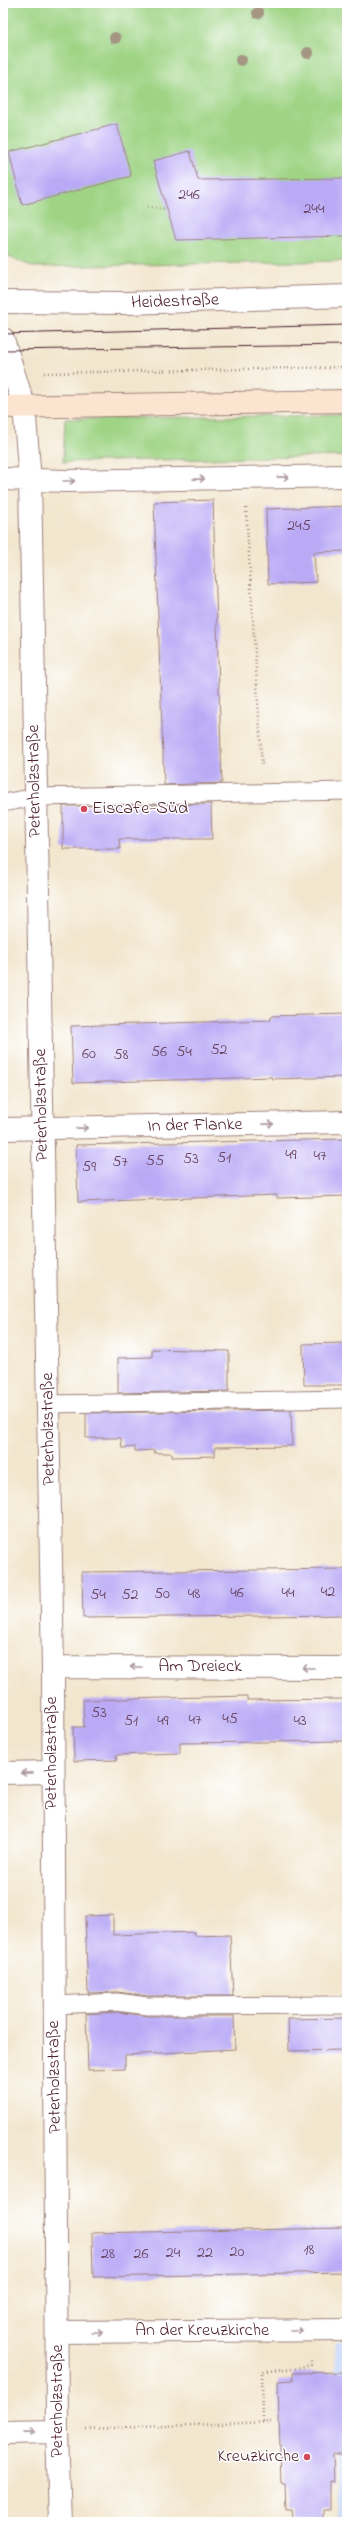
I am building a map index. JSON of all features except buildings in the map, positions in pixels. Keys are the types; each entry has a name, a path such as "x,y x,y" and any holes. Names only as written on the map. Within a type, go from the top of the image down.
{"street":[{"name":"Heidestraße","path":"3,302 127,303 347,296"},
{"name":"Peterholzstraße","path":"3,339 13,373 14,407 30,480 53,1667 52,1772 58,2332 57,2432 60,2522"},
{"path":"14,407 347,401"},
{"path":"3,479 67,481 347,476"},
{"name":"In der Flanke","path":"3,1129 347,1122"},
{"name":"Am Dreieck","path":"53,1667 347,1668"},
{"path":"3,1773 52,1772"},
{"name":"An der Kreuzkirche","path":"58,2332 347,2330"},
{"path":"3,2433 57,2432"}],"lane":[{"path":"3,803 35,797 347,791"},
{"path":"49,1404 347,1399"},
{"path":"55,2005 117,2002 148,2006 347,2005"}],"path":[{"path":"146,207 167,210"},
{"path":"13,373 347,367"},
{"path":"244,478 264,793"},
{"path":"263,2422 262,2371 287,2370 311,2365 310,2331"},
{"path":"57,2432 271,2422"}],"shaded area":[{"path":"335,2342 347,2342 347,2522 338,2522"}],"green space":[{"path":"3,3 347,3 347,261 34,267 9,257 3,234"},
{"path":"347,415 347,456 63,462 65,419"}],"tram line":[{"path":"3,334 347,325"},
{"path":"3,350 347,345"}],"place":[{"name":"Eiscafe-Süd","path":"84,809"},
{"name":"Kreuzkirche","path":"307,2457"}]}
